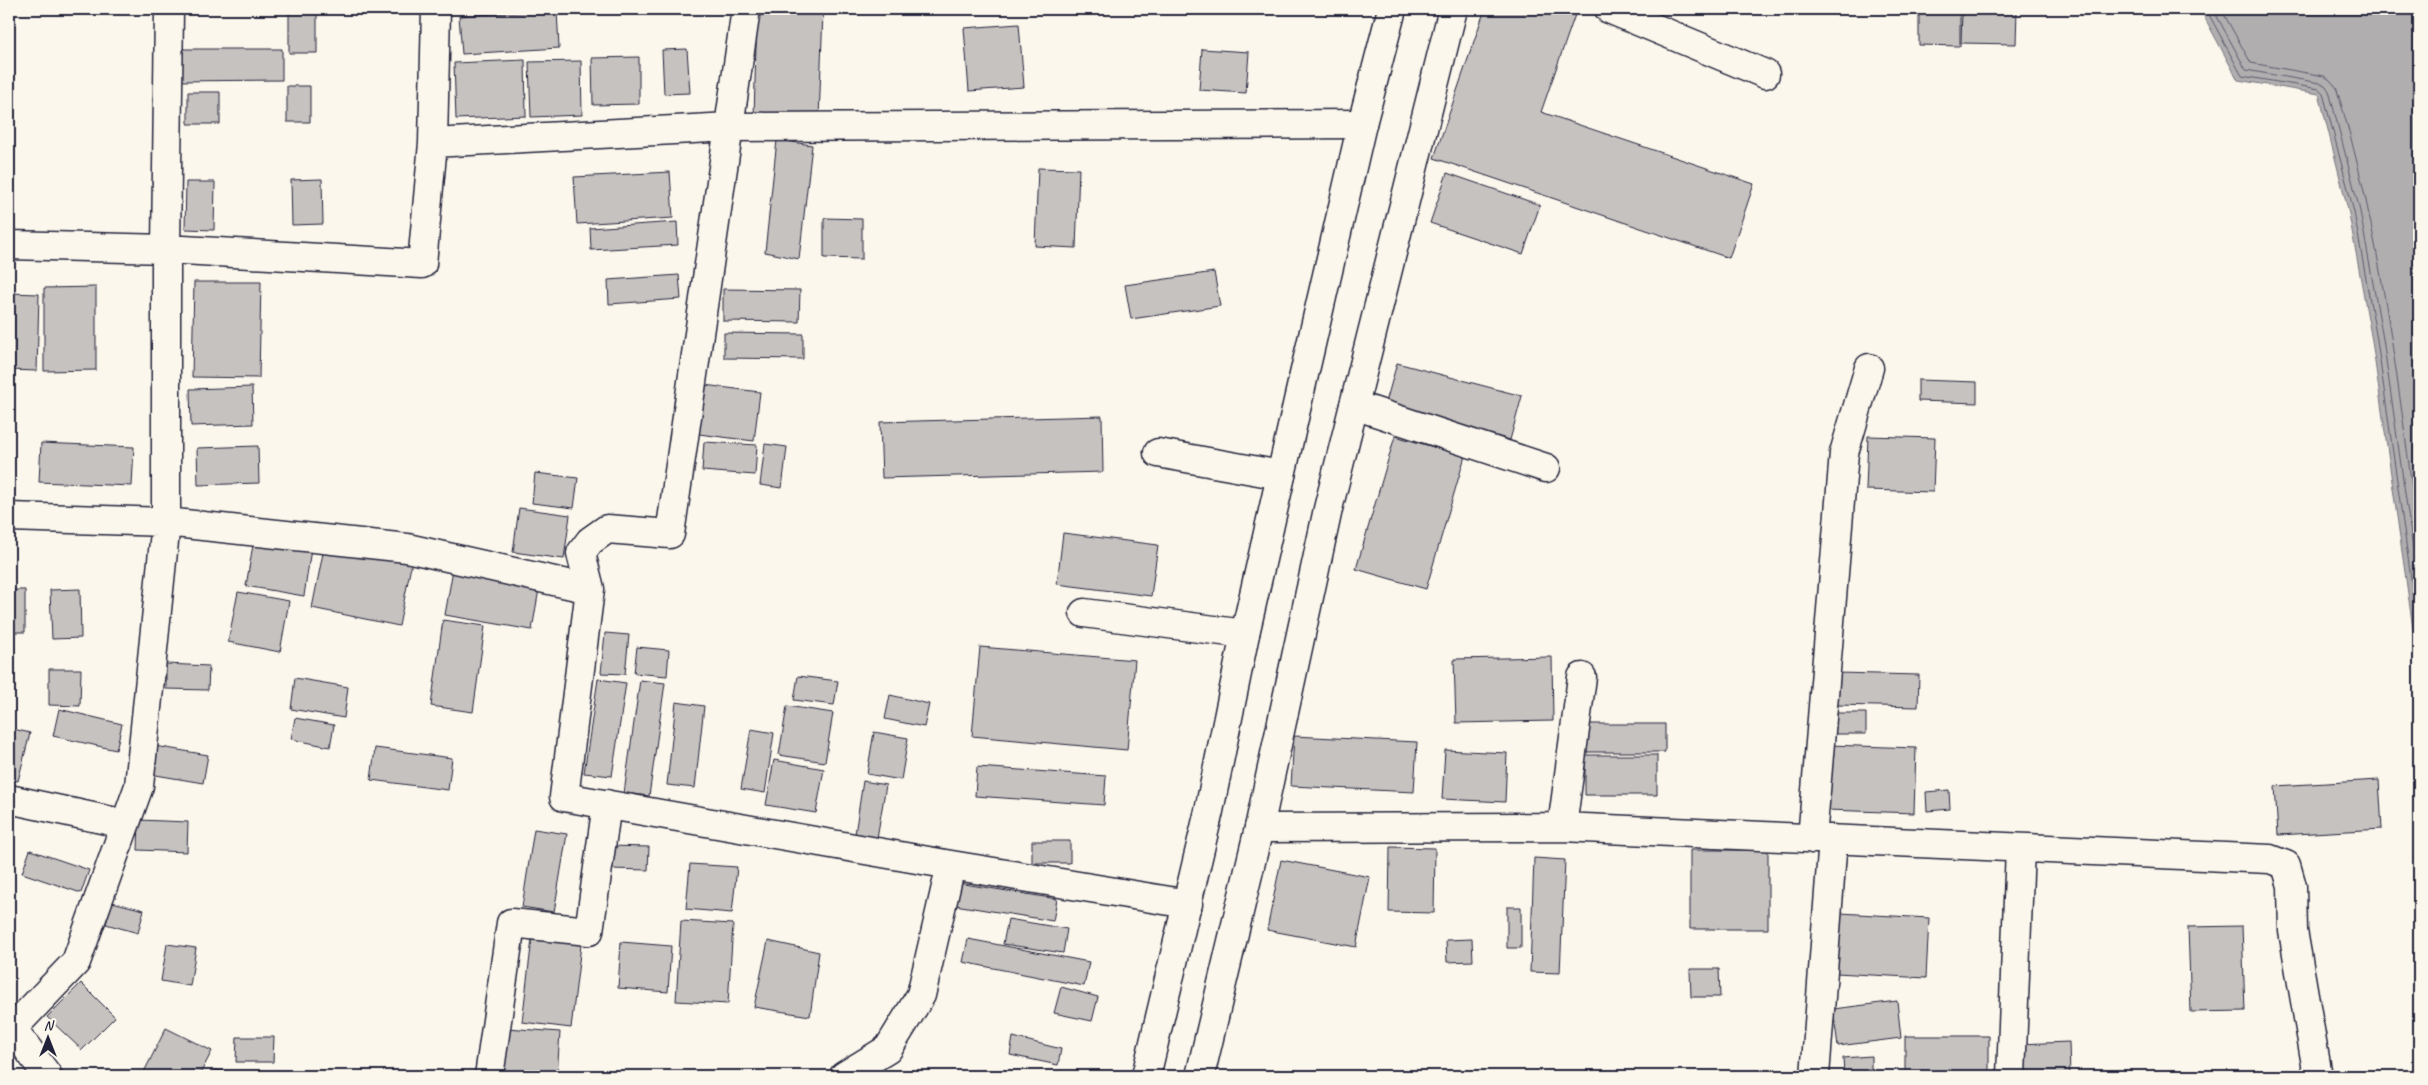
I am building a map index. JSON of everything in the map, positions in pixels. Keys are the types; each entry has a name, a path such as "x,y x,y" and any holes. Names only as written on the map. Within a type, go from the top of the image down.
{"main road":[{"path":"48,1076 11,1026 76,962 139,786 166,522 166,248 169,9"},
{"path":"9,245 166,248 422,264 432,143 436,9"},
{"path":"746,9 670,534 607,529 590,541 581,553 590,588 564,797 951,866 1188,904"},
{"path":"1146,1076 1210,811 1245,634 1281,475 1362,124 1392,9"},
{"path":"1200,1076 1259,828 1328,509 1453,9"},
{"path":"1609,9 1765,74"},
{"path":"432,143 730,127 1362,124"},
{"path":"1815,1076 1814,839 1844,453 1869,368"},
{"path":"1354,404 1546,468"},
{"path":"1158,453 1281,475"},
{"path":"9,517 166,522 407,548 590,588"},
{"path":"1084,613 1245,634"},
{"path":"1562,827 1582,677"},
{"path":"9,799 125,824"},
{"path":"489,1076 510,923 588,931 607,804"},
{"path":"1259,828 1562,827 2270,859 2286,865 2292,886 2293,931 2318,1076"},
{"path":"2011,1076 2020,848"},
{"path":"844,1076 888,1049 921,995 951,866"}],"water":[{"path":"2200,9 2419,9 2419,671 2372,341 2349,214 2319,94 2238,80"}],"building":[{"path":"289,9 317,9 317,53 289,53"},
{"path":"757,9 823,11 819,119 754,117"},
{"path":"1485,9 1577,9 1541,112 1754,184 1729,258 1434,158"},
{"path":"1919,9 1960,9 1960,46 1919,45"},
{"path":"1962,9 2017,9 2016,44 1961,43"},
{"path":"557,10 559,48 462,54 459,16"},
{"path":"1019,24 1024,87 969,91 964,28"},
{"path":"175,49 282,49 282,80 175,81"},
{"path":"687,49 690,93 664,94 662,50"},
{"path":"1202,49 1249,52 1246,93 1199,90"},
{"path":"639,57 639,104 593,105 592,58"},
{"path":"525,60 526,116 456,119 454,63"},
{"path":"581,61 582,115 531,117 529,62"},
{"path":"287,86 310,86 310,122 287,122"},
{"path":"188,92 220,92 220,124 188,124"},
{"path":"777,140 812,145 799,259 765,252"},
{"path":"1038,168 1079,169 1076,248 1035,246"},
{"path":"670,172 673,218 577,224 574,177"},
{"path":"1447,173 1540,205 1523,254 1430,223"},
{"path":"322,179 323,224 292,225 291,180"},
{"path":"186,182 215,182 214,230 185,229"},
{"path":"824,218 862,219 862,259 824,258"},
{"path":"677,222 678,245 591,250 590,228"},
{"path":"1214,272 1220,306 1131,319 1125,285"},
{"path":"679,275 681,299 609,304 608,280"},
{"path":"194,282 261,282 259,378 192,377"},
{"path":"96,287 96,370 44,371 44,288"},
{"path":"723,289 800,290 799,322 723,321"},
{"path":"9,293 39,294 37,371 9,370"},
{"path":"724,333 803,334 803,359 724,358"},
{"path":"1397,363 1522,396 1510,440 1385,406"},
{"path":"1918,380 1977,382 1977,403 1918,401"},
{"path":"704,385 760,392 754,441 699,434"},
{"path":"252,387 253,424 191,426 190,389"},
{"path":"1102,416 1103,472 882,478 880,422"},
{"path":"1395,436 1465,456 1426,589 1356,569"},
{"path":"1868,436 1935,438 1933,492 1866,490"},
{"path":"704,442 757,445 755,475 702,471"},
{"path":"41,443 134,447 132,486 39,482"},
{"path":"765,444 787,447 782,488 760,485"},
{"path":"258,446 259,483 198,485 197,448"},
{"path":"535,473 578,478 574,508 532,503"},
{"path":"519,508 570,515 564,559 513,552"},
{"path":"255,533 312,542 304,596 246,586"},
{"path":"1063,533 1158,545 1151,596 1057,584"},
{"path":"325,543 412,561 399,626 312,608"},
{"path":"453,569 540,583 532,630 445,615"},
{"path":"80,589 81,638 52,639 50,590"},
{"path":"9,590 25,590 25,632 9,632"},
{"path":"238,592 289,601 280,652 228,642"},
{"path":"443,620 485,626 473,712 431,706"},
{"path":"605,633 629,635 625,674 601,673"},
{"path":"637,647 669,650 667,676 634,673"},
{"path":"980,647 1135,660 1127,750 972,736"},
{"path":"1552,657 1553,721 1456,723 1454,659"},
{"path":"166,664 209,666 208,690 166,689"},
{"path":"49,669 81,669 80,706 49,705"},
{"path":"1837,673 1919,675 1918,707 1836,705"},
{"path":"798,676 838,681 834,705 794,700"},
{"path":"295,678 348,687 344,718 291,709"},
{"path":"598,679 626,683 612,776 584,773"},
{"path":"640,680 665,683 649,796 624,793"},
{"path":"890,695 929,704 924,727 885,719"},
{"path":"676,702 704,706 695,788 667,785"},
{"path":"787,706 833,713 825,762 779,755"},
{"path":"59,709 122,724 116,750 53,736"},
{"path":"1835,713 1866,713 1866,734 1835,734"},
{"path":"295,718 334,725 330,747 291,739"},
{"path":"1582,724 1665,724 1665,752 1582,752"},
{"path":"9,728 30,733 18,781 9,779"},
{"path":"751,729 774,733 765,793 741,789"},
{"path":"874,732 908,738 901,780 867,774"},
{"path":"1294,736 1417,742 1414,792 1291,786"},
{"path":"1829,745 1916,748 1914,813 1827,810"},
{"path":"155,746 208,755 203,783 150,774"},
{"path":"375,748 452,758 448,790 371,780"},
{"path":"1445,750 1507,753 1505,802 1442,799"},
{"path":"1585,755 1657,755 1657,795 1585,795"},
{"path":"774,760 824,769 816,813 766,805"},
{"path":"977,767 1106,776 1104,805 975,796"},
{"path":"2379,780 2382,829 2278,835 2275,786"},
{"path":"863,781 886,785 877,838 855,834"},
{"path":"1949,790 1950,809 1927,811 1926,792"},
{"path":"139,820 188,822 187,852 138,850"},
{"path":"534,829 567,834 554,912 522,907"},
{"path":"1032,841 1070,841 1070,863 1032,863"},
{"path":"609,846 649,847 648,870 609,869"},
{"path":"1390,847 1435,848 1434,913 1389,912"},
{"path":"30,850 89,870 81,893 22,873"},
{"path":"1690,850 1768,850 1768,929 1690,929"},
{"path":"1534,858 1565,860 1560,973 1530,972"},
{"path":"1281,860 1370,877 1356,947 1267,930"},
{"path":"690,864 737,867 732,913 686,909"},
{"path":"958,883 1057,899 1053,921 955,905"},
{"path":"112,902 144,910 138,933 106,924"},
{"path":"1507,907 1521,907 1521,948 1507,948"},
{"path":"1840,913 1929,918 1926,978 1836,973"},
{"path":"1008,919 1067,929 1063,953 1003,944"},
{"path":"681,921 733,924 728,1004 676,1001"},
{"path":"2242,926 2245,1011 2191,1012 2188,927"},
{"path":"532,939 581,945 571,1028 522,1022"},
{"path":"968,939 1089,962 1084,986 963,962"},
{"path":"1472,939 1473,961 1447,962 1446,940"},
{"path":"768,941 819,952 810,1016 754,1007"},
{"path":"621,942 671,946 668,992 618,988"},
{"path":"167,944 196,948 190,986 161,981"},
{"path":"1690,969 1719,969 1720,997 1691,997"},
{"path":"81,983 115,1017 82,1050 47,1017"},
{"path":"1061,987 1098,997 1092,1021 1054,1013"},
{"path":"1897,1001 1901,1038 1838,1046 1833,1009"},
{"path":"166,1028 212,1051 199,1076 142,1076"},
{"path":"507,1028 560,1032 557,1076 503,1072"},
{"path":"1905,1036 1989,1036 1989,1076 1905,1076"},
{"path":"237,1037 274,1037 273,1062 236,1062"},
{"path":"1013,1037 1061,1049 1058,1065 1010,1055"},
{"path":"2069,1042 2070,1076 2020,1076 2019,1044"},
{"path":"1871,1056 1871,1076 1844,1076 1843,1058"},
{"path":"214,1070 276,1076 214,1076"}]}
